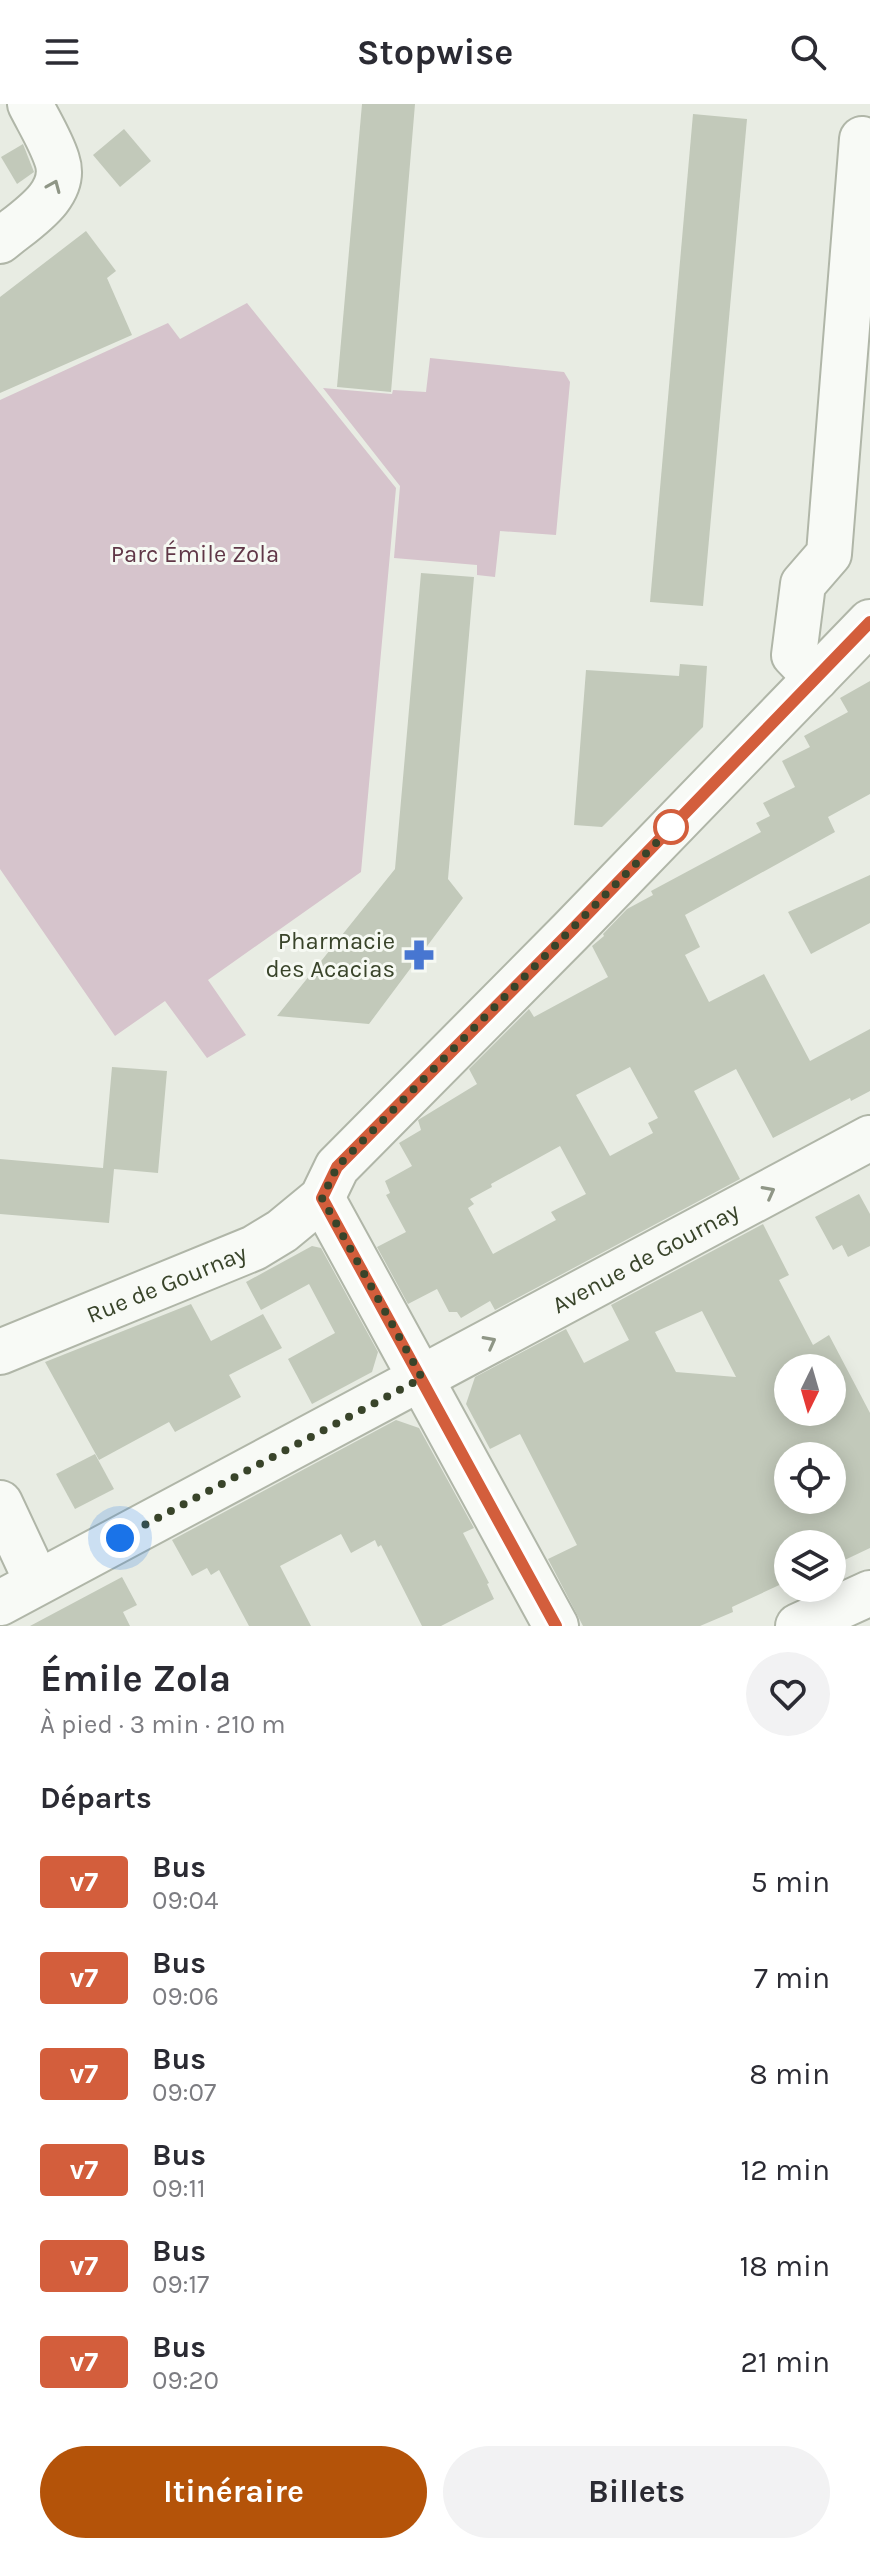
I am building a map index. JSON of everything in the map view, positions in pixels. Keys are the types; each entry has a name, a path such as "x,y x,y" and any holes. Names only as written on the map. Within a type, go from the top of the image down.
{"street":[{"path":"0,241 48,200 60,174 58,161 30,104"},
{"path":"816,678 794,655 803,584 829,554 862,139"},
{"path":"556,1626 322,1198 337,1167 870,622"},
{"name":"Avenue de Gournay","path":"0,1603 870,1138"},
{"name":"Rue de Gournay","path":"0,1352 254,1248 282,1231 322,1198"},
{"path":"0,1503 37,1582"},
{"path":"798,1626 870,1593"}],"green space":[{"name":"Parc Émile Zola","path":"247,303 396,488 361,872 208,980 246,1035 207,1058 165,1001 115,1036 0,869 0,400 168,323 180,339"},
{"path":"430,358 564,372 570,382 556,535 500,531 495,577 477,575 477,565 394,558 400,486 323,388 392,394 393,390 426,392"}],"building":[{"path":"362,104 415,104 391,392 337,387"},
{"path":"693,114 747,119 703,606 650,602"},
{"path":"124,129 151,161 120,187 93,155"},
{"path":"23,144 34,172 17,184 1,157"},
{"path":"86,231 116,271 107,278 132,335 0,393 0,297"},
{"path":"421,573 474,577 448,879 463,898 369,1024 277,1016 395,869"},
{"path":"680,664 707,666 703,727 602,827 574,825 586,670 679,676"},
{"path":"870,681 870,794 828,817 835,832 685,915 700,947 685,955 709,1002 764,974 810,1061 870,1029 870,1091 851,1101 850,1098 773,1138 736,1069 694,1091 740,1179 495,1310 490,1301 461,1318 457,1312 449,1312 437,1289 408,1304 377,1247 406,1232 386,1195 390,1193 385,1181 412,1166 399,1143 421,1130 418,1120 477,1084 469,1069 529,1009 534,1017 608,977 592,946 627,909 653,895 651,891 761,832 756,823 770,816 763,803 795,787 782,761 810,747 804,736 848,712 840,698","holes":["630,1067 658,1118 648,1123 653,1133 610,1156 576,1095","560,1146 586,1194 551,1212 556,1220 493,1254 468,1208 474,1204 470,1199"]},
{"path":"870,875 870,923 811,954 788,912"},
{"path":"112,1067 167,1071 158,1173 114,1169 109,1223 0,1214 0,1159 103,1168"},
{"path":"859,1194 870,1214 870,1246 848,1257 842,1245 833,1250 815,1217"},
{"path":"763,1224 789,1275 779,1280 813,1345 829,1335 839,1354 774,1354 774,1426 846,1426 846,1367 870,1413 870,1548 846,1559 846,1530 774,1530 774,1588 732,1607 733,1612 700,1626 583,1626 548,1559 577,1545 520,1434 490,1449 466,1404 475,1377 566,1329 584,1363 629,1340 611,1305","holes":["702,1311 736,1377 676,1372 655,1332"]},
{"path":"312,1246 321,1248 378,1352 372,1372 312,1404 288,1359 335,1333 309,1284 261,1310 246,1282"},
{"path":"191,1304 211,1341 263,1314 282,1348 229,1375 241,1397 175,1432 169,1422 99,1460 45,1362"},
{"path":"396,1420 419,1428 474,1528 463,1533 494,1599 441,1626 422,1626 381,1545 378,1547 375,1540 351,1553 341,1534 280,1566 311,1626 249,1626 219,1570 211,1575 207,1568 192,1576 172,1540"},
{"path":"95,1454 114,1489 75,1509 56,1474"},
{"path":"122,1577 137,1605 123,1612 130,1626 30,1626"}],"bus line":[{"name":"v7","path":"556,1626 322,1198 337,1167 870,622"}],"place":[{"name":"Pharmacie des Acacias","path":"419,955"}],"route":[{"path":"120,1538 422,1378 322,1198 337,1167 671,827"}]}
